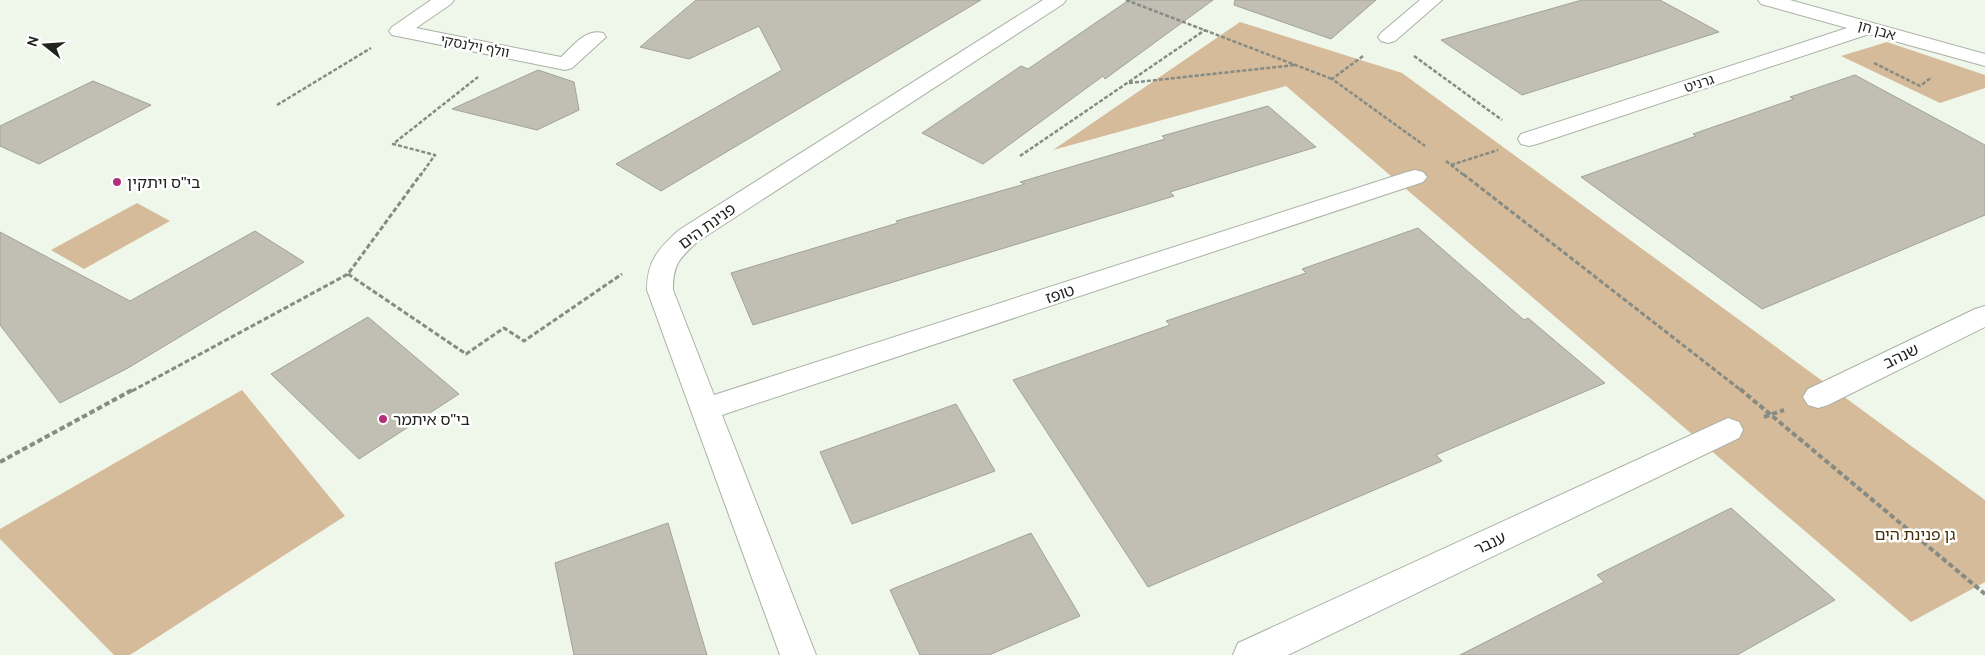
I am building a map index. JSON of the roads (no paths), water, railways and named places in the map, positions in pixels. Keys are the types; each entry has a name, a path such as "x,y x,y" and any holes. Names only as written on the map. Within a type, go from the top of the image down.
{"street":[{"name":"וולף וילנסקי","path":"444,0 399,31 565,64 596,37"},
{"name":"פנינת הים","path":"798,655 660,290 659,272 668,255 688,236 1056,0"},
{"path":"1388,37 1432,0"},
{"name":"אבן חן","path":"1768,0 1985,60"},
{"name":"גרניט","path":"1529,139 1870,28"},
{"name":"טופז","path":"704,410 1415,177"},
{"name":"שנהב","path":"1818,397 1985,316"},
{"name":"ענבר","path":"1251,655 1728,430"}],"place":[{"name":"בי''ס ויתקין","path":"117,182"},
{"name":"בי''ס איתמר","path":"383,419"}],"park label":[{"name":"גן פנינת הים","path":"1915,534"}]}
